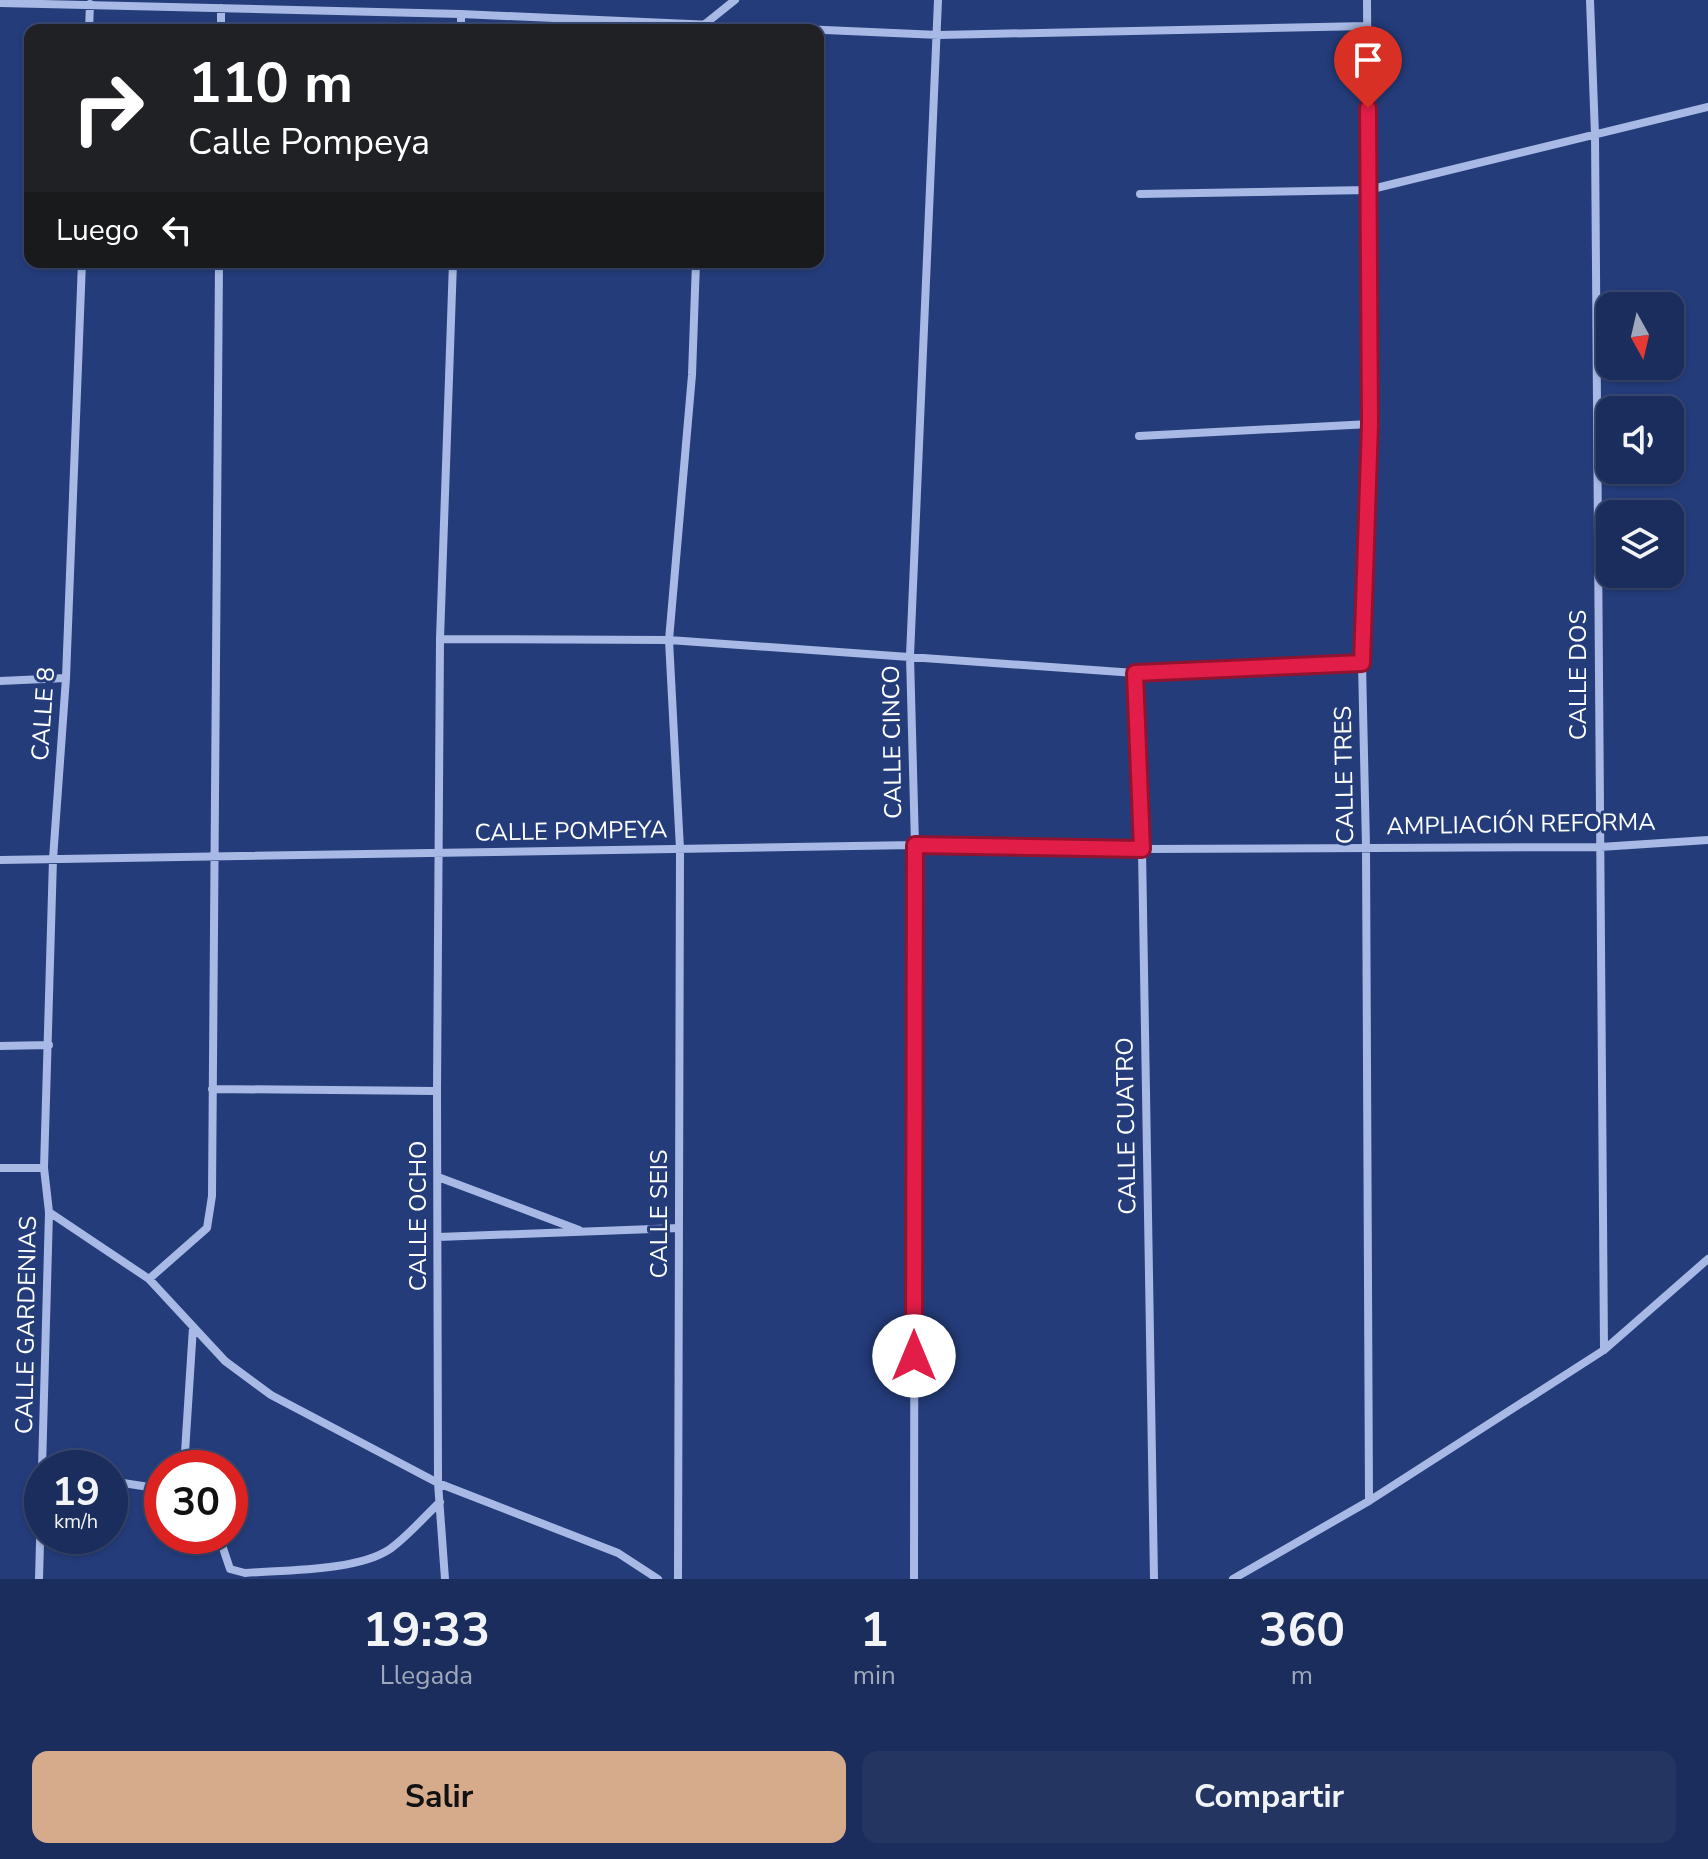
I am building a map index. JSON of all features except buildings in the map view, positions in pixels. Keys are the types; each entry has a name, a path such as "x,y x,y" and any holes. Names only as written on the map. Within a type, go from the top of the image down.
{"street":[{"path":"708,24 735,0"},
{"name":"CALLE CINCO","path":"914,1579 915,845 910,656 939,35 938,0"},
{"name":"CALLE TRES","path":"1367,0 1370,424 1362,663 1366,846 1369,1501"},
{"name":"CALLE DOS","path":"1590,0 1595,135 1604,1350"},
{"path":"0,3 461,14 649,24"},
{"path":"89,24 90,4"},
{"path":"221,8 221,24"},
{"path":"461,14 461,24"},
{"path":"824,31 939,35 1367,26"},
{"path":"1140,194 1368,190 1708,107"},
{"name":"CALLE 8","path":"44,1168 53,859 66,678 82,268"},
{"path":"149,1279 207,1228 212,1196 219,268"},
{"name":"CALLE OCHO","path":"445,1579 438,1483 437,1091 440,639 453,268"},
{"name":"CALLE SEIS","path":"678,1579 680,849 669,640 692,375 696,268"},
{"path":"1139,436 1370,424"},
{"path":"440,639 669,640 1135,673 1362,663"},
{"name":"CALLE CUATRO","path":"1135,673 1142,849 1154,1579"},
{"path":"0,681 66,678"},
{"name":"AMPLIACIÓN REFORMA","path":"1142,849 1600,847 1708,840"},
{"name":"CALLE POMPEYA","path":"0,860 915,845 1142,849"},
{"path":"0,1046 49,1045"},
{"path":"212,1089 437,1091"},
{"path":"0,1168 44,1168"},
{"name":"CALLE GARDENIAS","path":"43,1450 49,1212 44,1168"},
{"path":"438,1177 583,1231"},
{"path":"49,1212 149,1279 225,1361 271,1395 438,1483 618,1553 658,1579"},
{"path":"438,1237 679,1228"},
{"path":"1233,1579 1369,1501 1604,1350 1708,1259"},
{"path":"185,1450 193,1327"},
{"path":"225,1554 230,1569 245,1573 369,1560 390,1549 440,1502"},
{"name":"CALLE GARDENIAS","path":"39,1579 40,1554"}],"route":[{"path":"914,1356 915,845 1142,849 1135,673 1362,663 1370,424 1368,108"}]}
